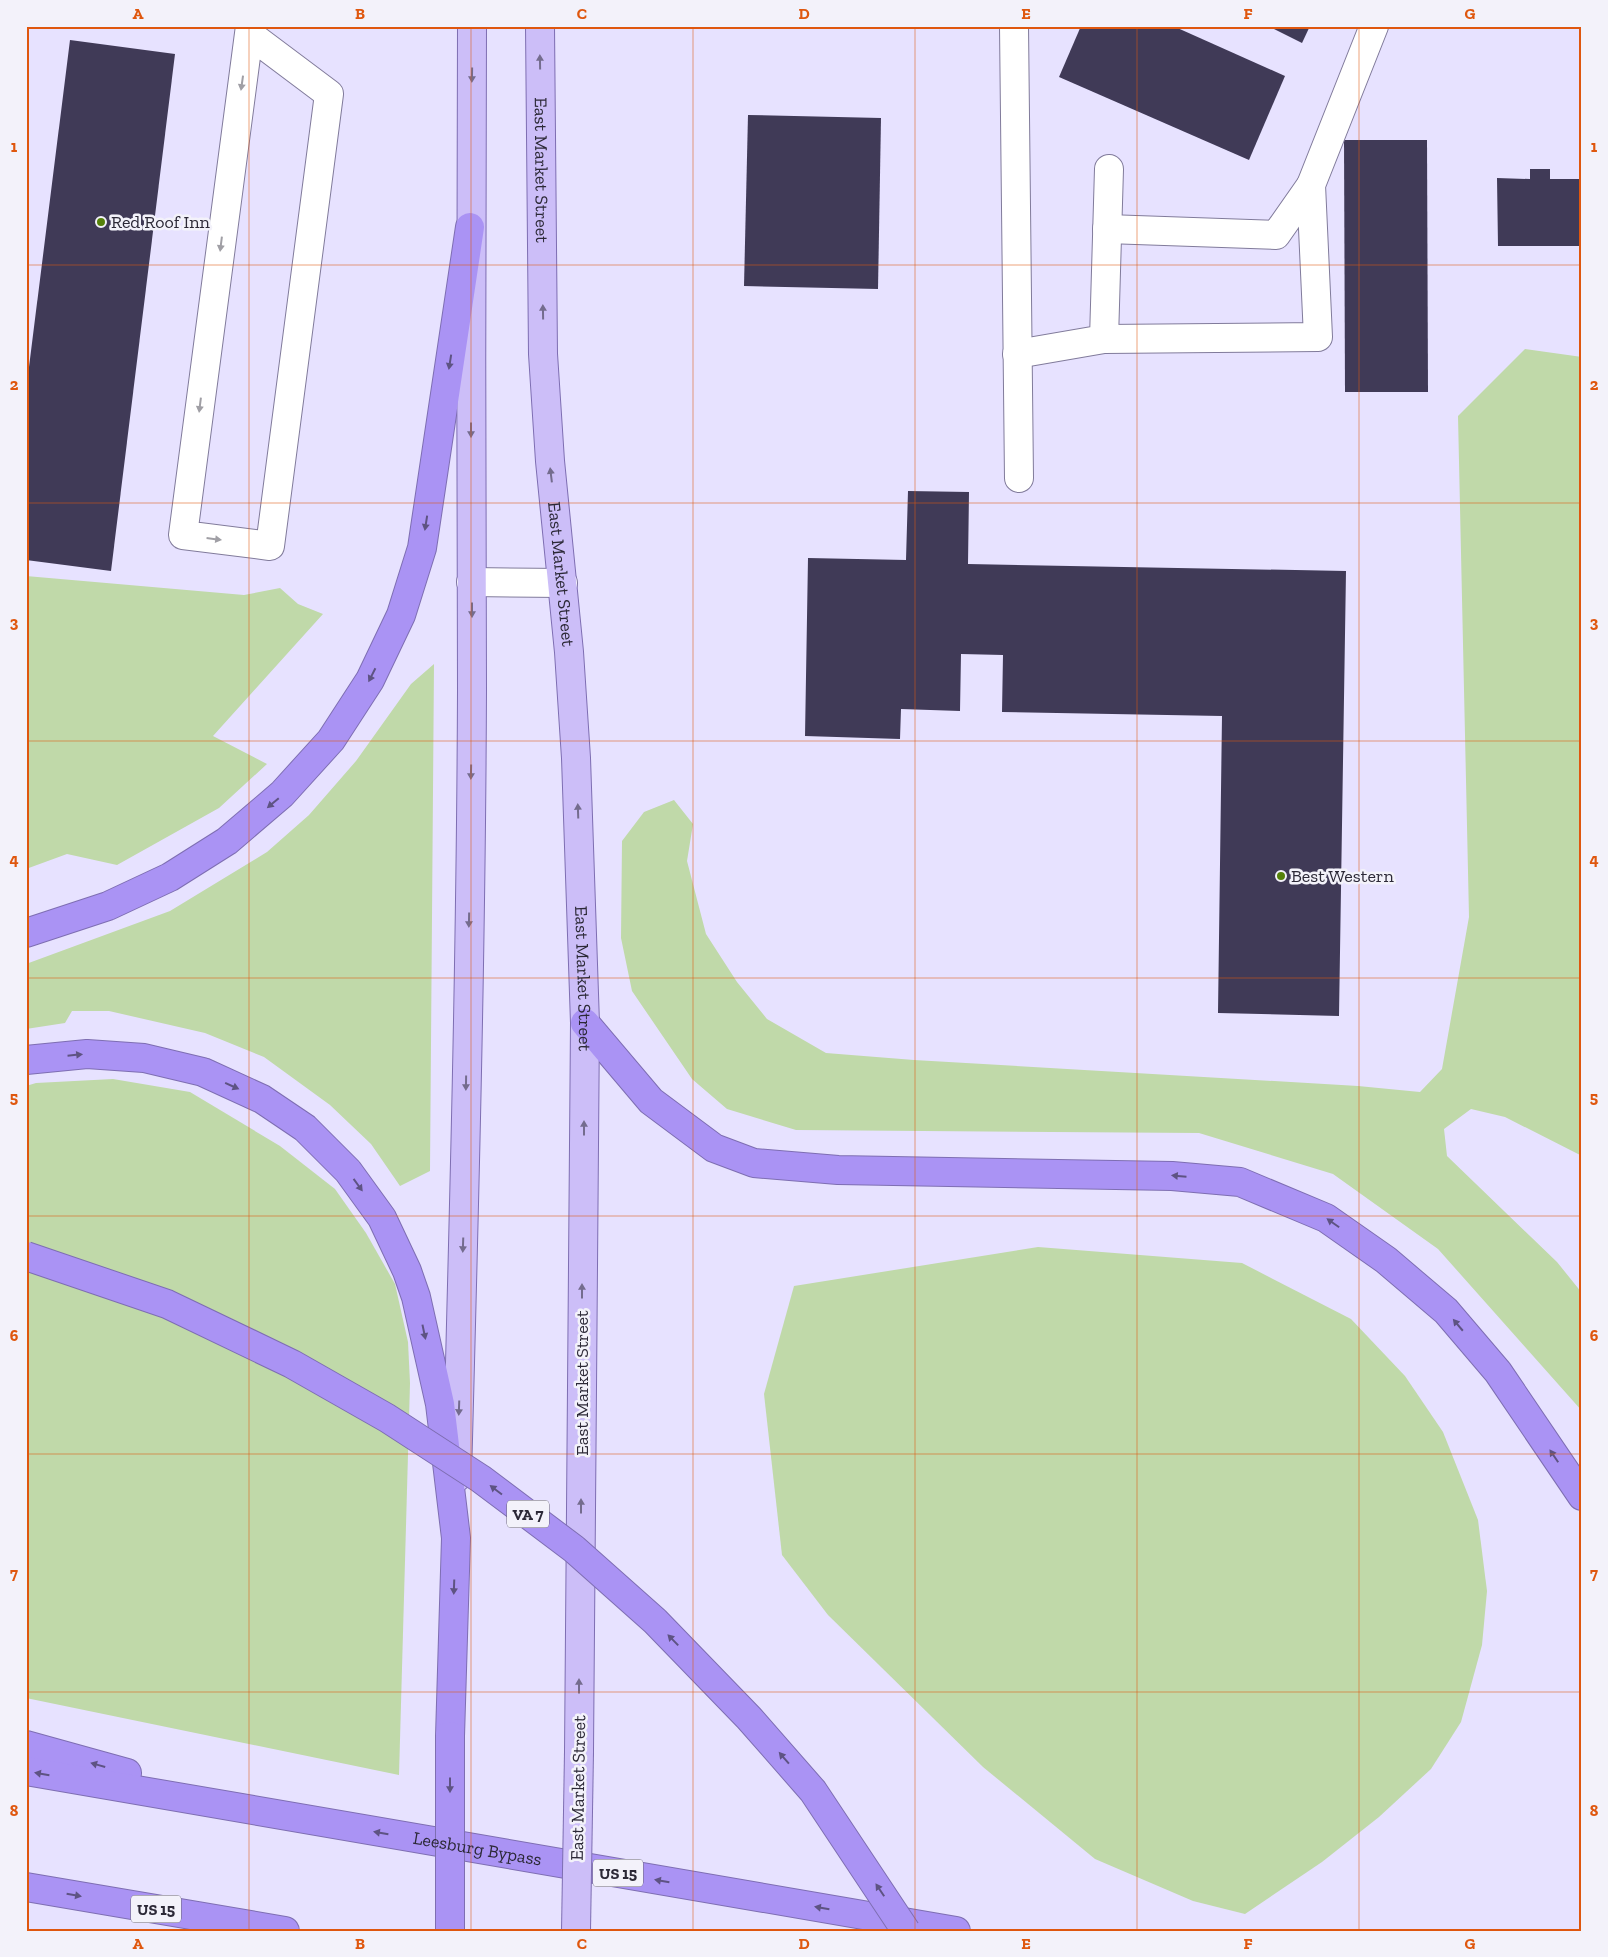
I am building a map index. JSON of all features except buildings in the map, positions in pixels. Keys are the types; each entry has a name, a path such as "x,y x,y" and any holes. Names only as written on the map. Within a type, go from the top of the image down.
{"highway":[{"path":"26,933 108,906 170,877 227,841 282,794 325,746 370,680 401,615 422,548 470,227"},
{"path":"585,1023 651,1101 714,1148 754,1163 838,1170 1172,1176 1240,1182 1326,1218 1386,1260 1446,1311 1498,1372 1582,1496"},
{"path":"26,1060 87,1054 144,1058 203,1072 262,1099 305,1128 348,1171 382,1218 407,1271 416,1297 440,1404 456,1538 450,1736 450,1931"},
{"name":"VA 7","path":"26,1256 167,1304 292,1364 387,1418 474,1474 574,1549 655,1620 749,1718 806,1783 882,1892 906,1931"},
{"path":"26,1745 280,1816"},
{"name":"Leesburg Bypass","path":"26,1771 956,1931"},
{"name":"US 15","path":"26,1886 285,1931"}],"main road":[{"path":"456,1538 464,1203 472,693 470,227 472,26"},
{"name":"East Market Street","path":"540,26 543,354 550,462 563,583 576,758 585,1023 576,1931"}],"street":[{"path":"1014,26 1019,478"},
{"path":"1108,229 1276,236 1311,184 1374,26"},
{"path":"250,30 329,94 270,546 183,535 250,30"},
{"path":"1104,339 1109,168"},
{"path":"1017,354 1104,339 1318,337 1311,184"},
{"path":"472,582 563,583"}],"green space":[{"path":"1525,349 1582,357 1582,1156 1505,1117 1471,1109 1444,1129 1447,1156 1557,1262 1582,1293 1582,1411 1438,1249 1333,1174 1199,1133 796,1130 727,1109 692,1079 632,991 621,938 622,841 644,812 674,800 693,824 687,861 706,934 737,982 767,1019 826,1053 914,1060 1358,1086 1420,1092 1442,1069 1469,917 1458,416"},
{"path":"26,576 244,595 280,588 298,604 323,614 213,736 267,764 219,808 117,865 67,854 26,869"},
{"path":"434,664 430,1171 400,1186 371,1144 330,1105 264,1057 205,1033 109,1011 72,1011 65,1023 26,1029 26,964 170,911 267,852 309,815 356,761 411,684"},
{"path":"113,1079 190,1092 280,1146 335,1189 366,1233 395,1284 408,1342 410,1383 399,1775 26,1698 26,1086 36,1083"},
{"path":"1038,1247 1242,1263 1351,1319 1405,1376 1443,1432 1478,1520 1487,1591 1482,1645 1461,1722 1431,1769 1379,1817 1322,1862 1245,1914 1193,1901 1095,1859 983,1767 828,1615 782,1555 764,1394 794,1286"}],"place":[{"name":"Red Roof Inn","path":"101,222"},
{"name":"Best Western","path":"1281,876"}]}
